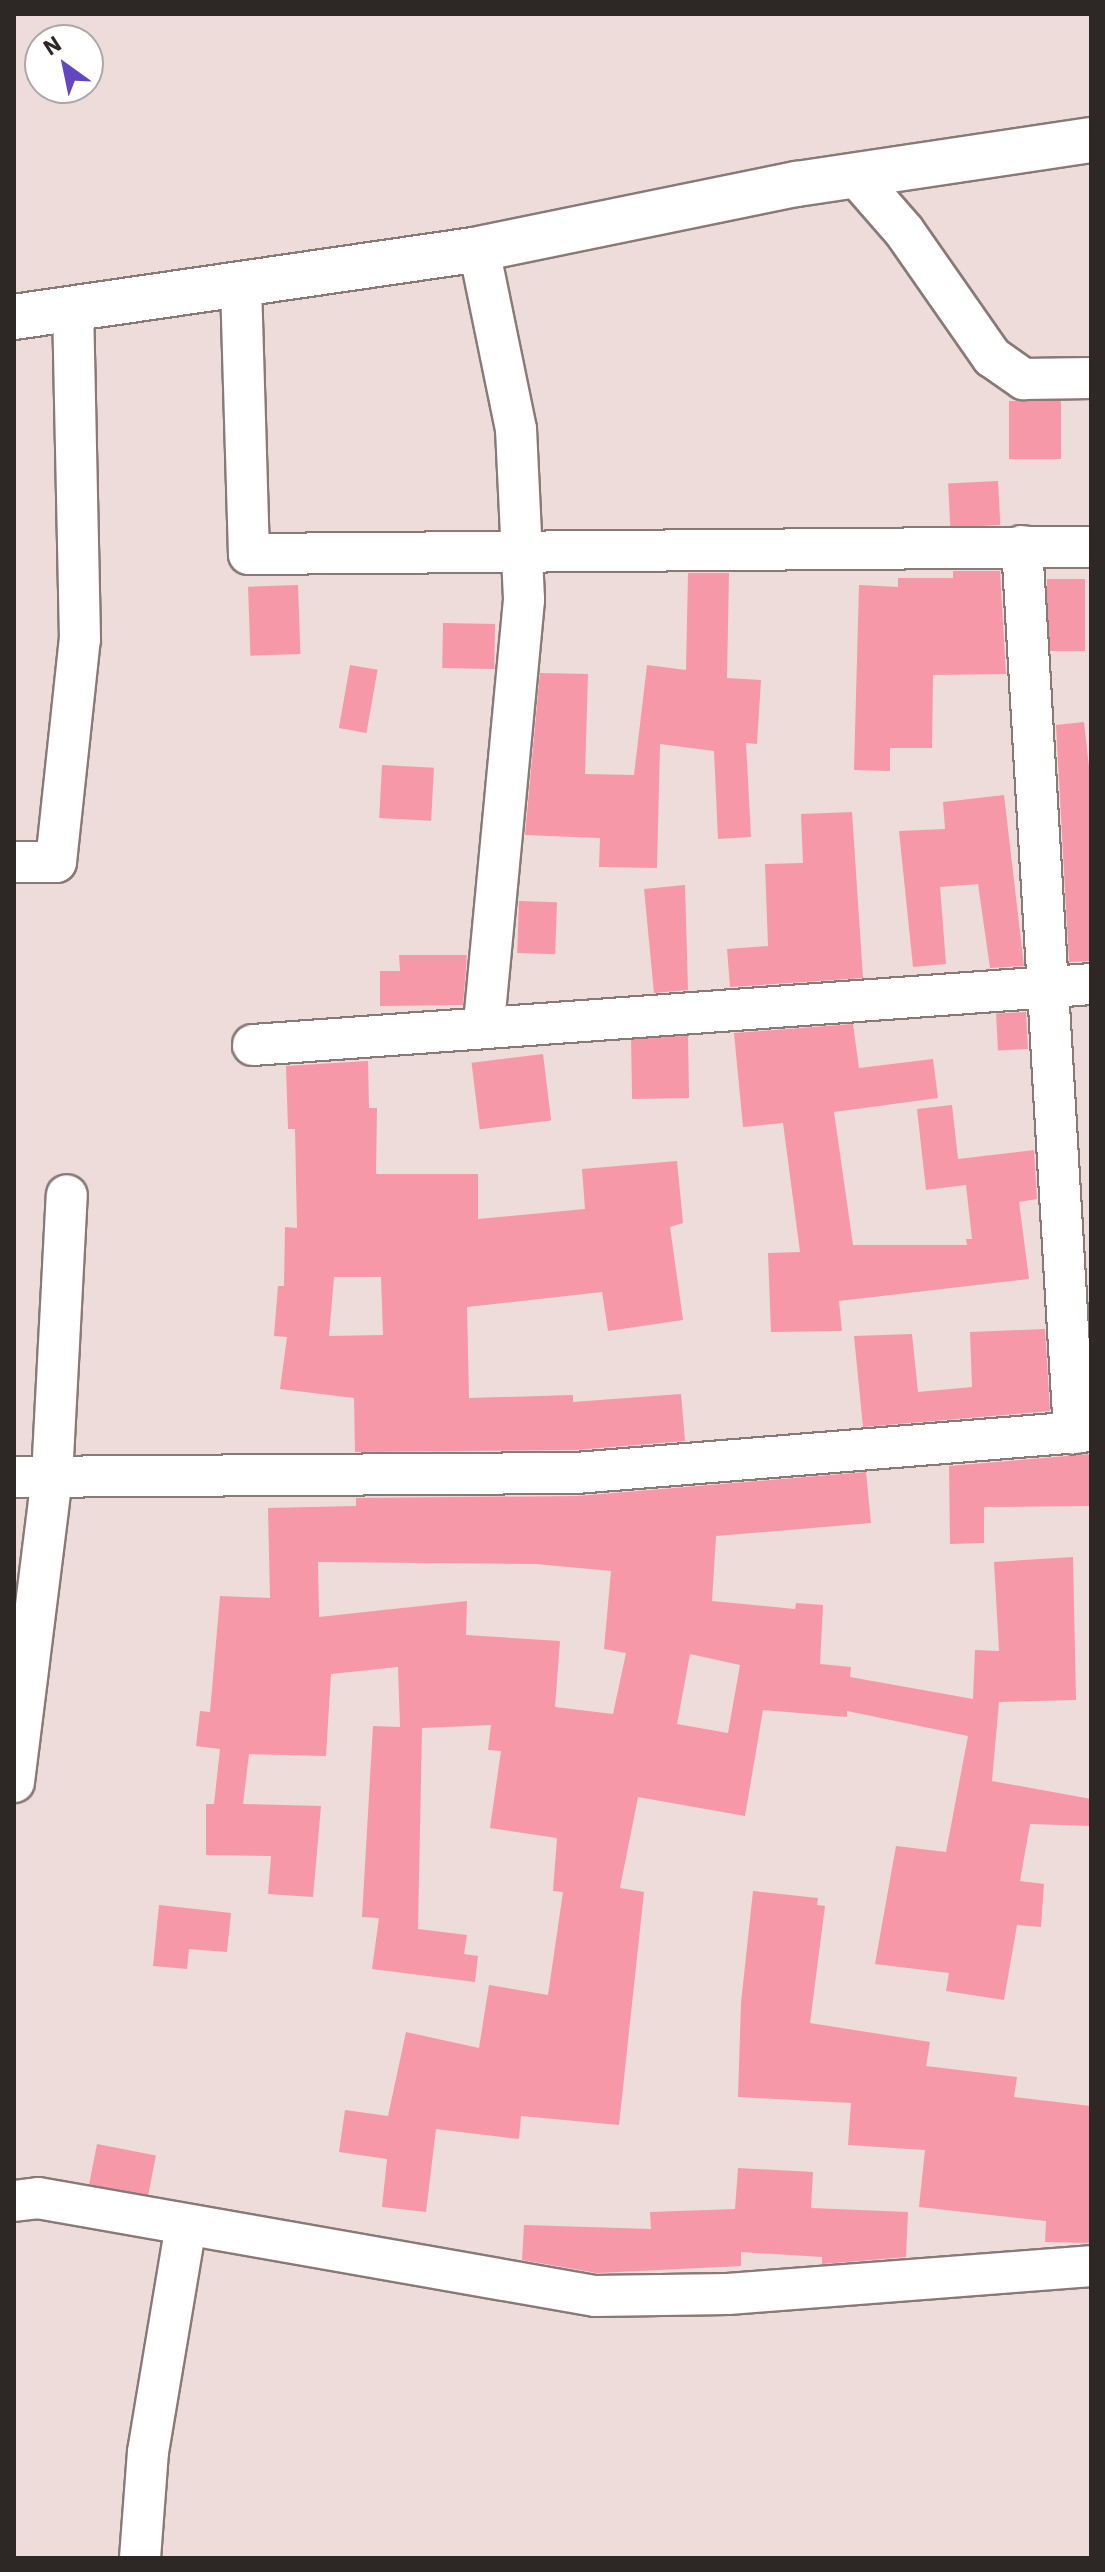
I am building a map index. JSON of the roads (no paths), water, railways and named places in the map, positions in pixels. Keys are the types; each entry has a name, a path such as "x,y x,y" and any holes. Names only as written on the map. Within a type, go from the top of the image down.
{"street":[{"path":"14,317 479,249 856,176 1091,140"},
{"path":"856,176 904,231 992,357 1024,379 1091,378"},
{"path":"479,249 516,429 524,600 484,1027"},
{"path":"241,285 249,554 1091,547"},
{"path":"14,862 56,862 79,655 73,309"},
{"path":"33,1477 576,1473 1082,1432 1048,988 1022,546"},
{"path":"253,1045 1091,984"},
{"path":"14,1782 33,1477 67,1195"},
{"path":"14,2201 38,2198 595,2296 728,2294 1091,2266"},
{"path":"140,2558 148,2452 186,2226"}]}
